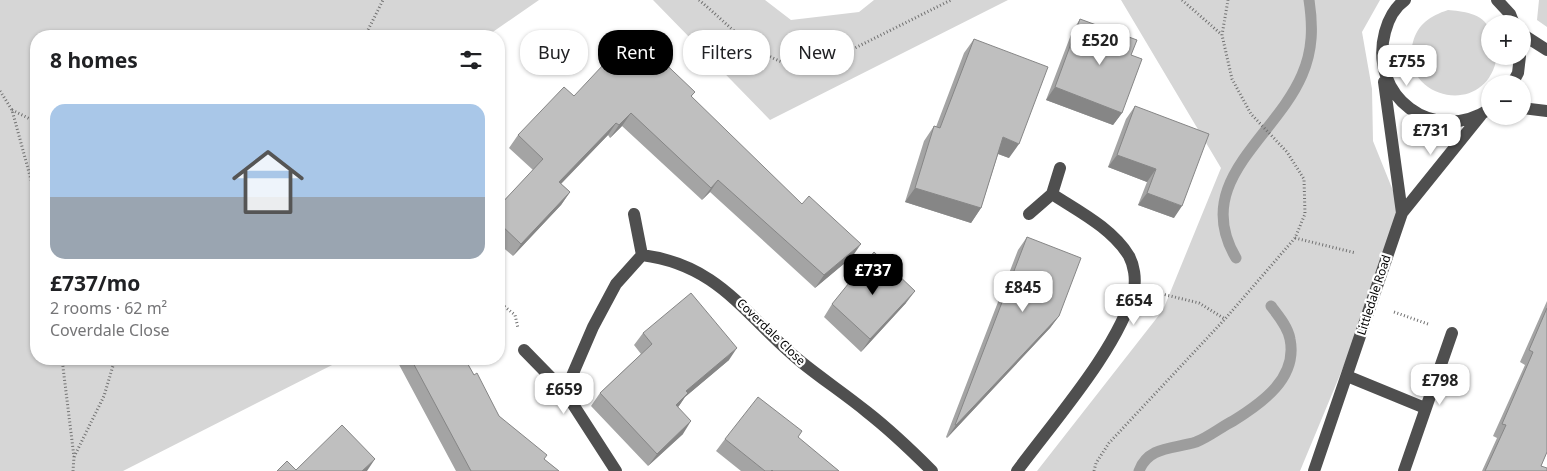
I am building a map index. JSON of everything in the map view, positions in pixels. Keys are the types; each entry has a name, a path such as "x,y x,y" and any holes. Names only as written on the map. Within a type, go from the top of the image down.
{"street":[{"name":"Littledale Road","path":"1402,213 1381,46 1387,23 1405,0"},
{"path":"1498,0 1509,15"},
{"path":"1510,0 1512,15"},
{"path":"1531,40 1547,50"},
{"path":"1383,70 1392,91 1408,108 1426,118 1445,122 1464,121 1481,114"},
{"path":"1531,109 1547,111"},
{"name":"Littledale Road","path":"1314,471 1402,213 1481,117"},
{"path":"1029,214 1052,194 1060,168"},
{"path":"1017,471 1099,360 1126,312 1134,287 1134,272 1130,257 1118,242 1096,223 1052,194"},
{"path":"565,392 593,327 616,284 642,255 634,214"},
{"name":"Coverdale Close","path":"642,255 667,258 708,278 734,296 789,352 868,412 932,471"},
{"path":"1404,471 1452,333"},
{"path":"524,350 565,392 616,471"},
{"path":"1347,376 1425,408"}],"path":[{"path":"368,30 383,0"},
{"path":"699,0 762,52 782,62 798,66 815,66 835,58 951,0"},
{"path":"1182,0 1222,35"},
{"path":"1094,471 1096,463 1109,443 1225,319 1296,238 1305,214 1304,179 1287,152 1251,114 1232,79 1222,35 1228,0"},
{"path":"0,90 12,110 30,176"},
{"path":"12,110 30,119"},
{"path":"1296,238 1356,253"},
{"path":"1134,287 1199,303 1225,319"},
{"path":"1372,303 1452,333"},
{"path":"505,307 516,315 524,350"},
{"path":"63,365 74,457 73,471"},
{"path":"74,457 104,396 113,365"}],"shaded area":[{"path":"0,0 539,0 496,30 30,30 30,365 332,365 123,471 0,471"},
{"path":"653,0 765,0 791,20 859,12 874,0 1008,0 770,120 726,75 770,75 770,30 683,31"},
{"path":"1121,0 1380,0 1362,32 1372,89 1373,141 1402,213 1389,257 1300,471 1037,471 1163,310 1221,168"},
{"path":"1539,0 1547,0 1547,27 1537,20"},
{"path":"1448,10 1472,14 1481,18 1481,65 1494,65 1490,75 1481,75 1481,85 1477,89 1462,95 1445,94 1430,88 1418,77 1412,61 1413,42 1418,30 1430,18"}],"building":[{"path":"1080,19 1137,40 1131,55 1142,59 1122,113 1055,87"},
{"path":"974,39 1048,67 1019,144 1003,137 981,208 915,188 934,126 940,128"},
{"path":"598,70 598,75 673,75 673,71 695,92 691,96 802,204 809,196 861,244 824,275 718,180 711,188 631,113 619,125 616,123 559,182 570,192 521,244 505,229 505,200 543,159 518,135 564,87 574,96"},
{"path":"1135,106 1209,134 1182,206 1147,193 1156,169 1117,155"},
{"path":"1027,237 1081,258 1059,316 955,425"},
{"path":"874,252 915,291 870,339 832,304"},
{"path":"691,293 737,348 686,391 688,393 676,405 691,421 657,454 600,393 652,344 643,333"},
{"path":"1547,308 1547,452 1541,466 1547,468 1547,471 1485,471 1506,425 1502,424 1533,352 1529,350"},
{"path":"414,365 468,365 474,375 477,373 499,416 547,455 544,459 559,471 471,471"},
{"path":"758,397 802,431 798,437 839,471 765,471 725,439"},
{"path":"342,425 375,459 362,471 277,471 287,461 296,470"}],"waterway":[{"path":"1236,258 1225,231 1224,206 1230,183 1242,162 1290,98 1306,66 1311,38 1309,0"},
{"path":"1139,471 1143,463 1155,453 1196,442 1206,437 1255,406 1275,388 1289,366 1291,353 1287,330 1271,306"}]}
